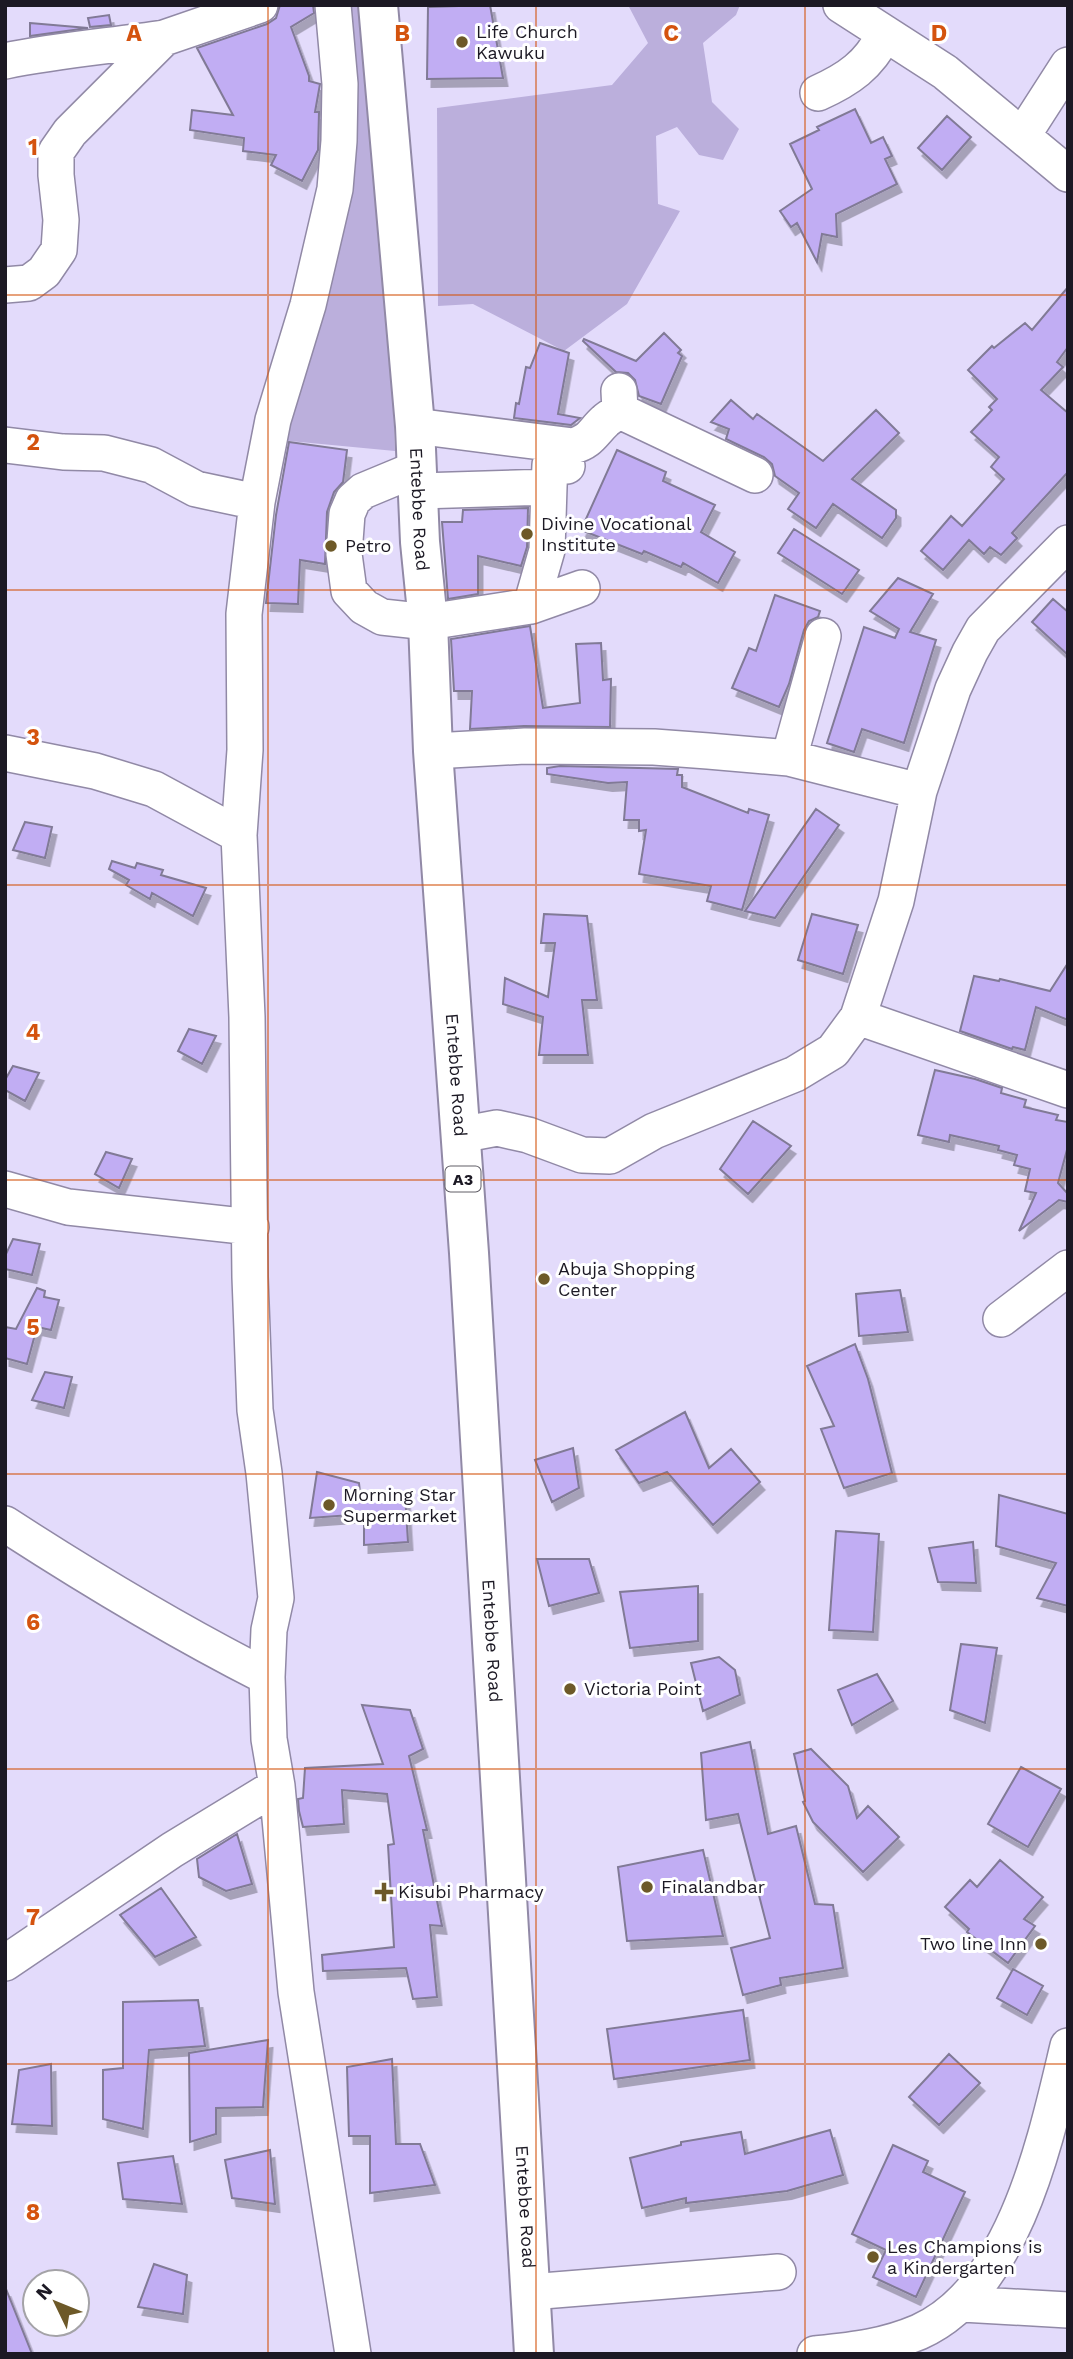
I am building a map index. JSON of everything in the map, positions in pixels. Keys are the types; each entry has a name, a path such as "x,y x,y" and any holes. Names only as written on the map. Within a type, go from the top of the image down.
{"main road":[{"name":"Entebbe Road","path":"378,5 415,426 534,2354"}],"street":[{"path":"5,61 54,51 83,50 164,38 260,5"},
{"path":"333,5 341,84 335,189 308,305 273,420 257,502 244,614 245,750 239,835 247,1017 255,1410 276,1598 269,1630 269,1739 277,1786 296,1992 353,2354"},
{"path":"841,5 945,72 1068,174"},
{"path":"818,93 844,81 867,61 884,34"},
{"path":"5,285 29,283 44,272 59,250 61,220 55,163 56,152 62,141 164,38"},
{"path":"1023,135 1068,65"},
{"path":"415,426 573,446 593,437 620,401 755,475"},
{"path":"5,445 63,452 104,453 151,465 196,489 257,502"},
{"path":"531,607 547,550 558,477 418,480 363,491 353,500 347,513 344,554 349,591 364,607 382,617 428,622 531,607 582,588"},
{"path":"460,1135 497,1128 528,1135 582,1155 610,1156 654,1131 813,1065 833,1051 858,1017 896,901 919,791 953,689 983,629 1068,543"},
{"path":"789,758 823,636"},
{"path":"433,751 525,746 654,747 789,758 919,791"},
{"path":"5,753 95,771 154,789 239,835"},
{"path":"858,1017 1068,1090"},
{"path":"5,1189 68,1207 251,1227"},
{"path":"1002,1319 1068,1268"},
{"path":"5,1524 195,1641 267,1677"},
{"path":"5,1964 172,1850 277,1786"},
{"path":"815,2354 879,2347 922,2331 962,2304 998,2256 1024,2201 1048,2131 1068,2046"},
{"path":"530,2292 778,2272"},
{"path":"962,2304 1068,2310"}],"shaded area":[{"path":"351,5 363,5 388,272 395,451 279,440 331,268 356,162 357,72"},
{"path":"628,5 740,5 736,15 703,43 712,102 739,129 723,160 699,155 677,127 656,136 658,204 680,211 627,304 564,351 473,304 438,306 437,108 612,85 648,43"}],"building":[{"path":"280,5 313,5 314,13 291,27 309,81 320,84 315,112 319,112 318,150 302,181 271,165 276,155 243,151 244,138 190,130 192,110 233,115 197,48 267,24 276,18"},
{"name":"Life Church Kawuku","path":"490,5 503,78 427,79 428,7"},
{"path":"109,15 111,25 90,27 88,18"},
{"path":"30,23 88,28 30,36"},
{"path":"855,109 871,143 883,137 892,156 885,159 897,184 836,214 837,237 822,234 817,262 797,223 791,227 780,211 812,189 790,144 819,130 817,127"},
{"path":"947,116 971,137 942,170 918,148"},
{"path":"1068,287 1068,347 1057,362 1063,367 1041,390 1068,413 1068,472 1012,533 1017,538 1001,555 990,547 984,554 969,540 943,570 921,551 951,516 962,526 1004,479 991,467 999,457 971,432 992,410 989,407 997,399 968,370 992,346 994,348 1025,323 1032,330"},
{"path":"664,333 681,350 678,353 682,356 661,404 639,396 635,380 628,373 616,372 583,341 584,339 636,361"},
{"path":"540,343 569,353 558,414 580,418 571,425 514,418 526,367 530,368"},
{"path":"731,400 753,419 757,414 823,461 876,410 899,433 852,479 896,510 896,518 882,538 833,504 816,528 788,509 799,493 775,476 772,464 764,457 726,439 729,429 711,422"},
{"path":"289,442 347,450 343,482 334,492 327,512 325,564 300,560 298,604 266,603 276,515"},
{"path":"617,450 666,472 663,481 715,505 701,532 735,552 718,583 683,563 681,567 644,551 642,554 581,530"},
{"path":"528,508 527,547 521,566 478,556 478,594 448,599 442,522 462,522 463,510"},
{"path":"794,529 859,570 842,594 778,553"},
{"path":"898,578 933,594 910,632 936,640 904,743 862,729 854,752 827,743 864,627 895,638 899,629 870,611"},
{"path":"775,595 820,611 818,617 809,621 804,630 789,684 779,707 732,688 749,648 756,651"},
{"path":"1053,599 1068,612 1068,655 1032,622"},
{"path":"530,626 543,708 580,703 576,644 601,643 603,680 611,679 610,727 524,726 470,729 472,691 454,691 451,639"},
{"path":"547,768 678,769 677,775 682,775 682,787 748,813 749,809 769,815 742,910 707,901 711,886 639,874 646,830 639,831 639,820 624,820 627,782 608,783 547,774"},
{"path":"816,809 839,825 775,918 745,911"},
{"path":"25,822 52,827 45,858 13,850"},
{"path":"112,861 135,868 137,863 163,870 161,875 206,888 193,916 152,893 150,899 126,885 129,880 109,869"},
{"path":"544,914 587,916 597,1000 582,1000 588,1055 539,1055 543,1017 503,1004 505,978 548,997 555,943 541,943"},
{"path":"812,914 858,925 843,974 798,960"},
{"path":"1068,963 1068,1020 1036,1007 1025,1050 1012,1049 960,1031 974,976 1050,991"},
{"path":"189,1029 216,1036 202,1064 178,1051"},
{"path":"13,1066 39,1073 25,1101 5,1090 5,1080"},
{"path":"935,1070 1002,1088 1001,1093 1026,1100 1024,1107 1058,1115 1056,1120 1068,1122 1068,1146 1058,1183 1068,1194 1068,1202 1059,1200 1019,1231 1036,1193 1025,1191 1030,1169 1014,1165 1017,1155 998,1150 999,1146 950,1135 949,1142 918,1135"},
{"path":"753,1121 791,1146 748,1194 720,1169"},
{"path":"106,1152 132,1159 119,1188 95,1174"},
{"path":"13,1239 40,1244 32,1275 5,1269 5,1256"},
{"path":"37,1288 45,1291 44,1297 59,1300 51,1330 37,1327 27,1364 5,1358 5,1327 16,1329"},
{"path":"900,1290 908,1332 859,1336 856,1294"},
{"path":"855,1344 868,1379 892,1473 844,1488 821,1429 834,1426 807,1366"},
{"path":"45,1372 72,1377 64,1408 32,1400"},
{"path":"685,1412 709,1468 731,1449 760,1482 713,1525 667,1472 639,1483 616,1450"},
{"path":"573,1448 579,1488 552,1502 535,1460"},
{"path":"317,1472 359,1483 360,1492 405,1495 408,1542 364,1545 364,1514 310,1518"},
{"path":"999,1495 1068,1514 1068,1606 1037,1598 1056,1563 996,1546"},
{"path":"836,1531 879,1534 873,1632 829,1630"},
{"path":"973,1542 976,1583 938,1582 929,1548"},
{"path":"537,1559 589,1559 599,1593 549,1606"},
{"path":"698,1586 698,1641 630,1648 620,1592"},
{"path":"961,1644 997,1648 985,1723 950,1710"},
{"path":"719,1657 735,1670 740,1695 703,1711 691,1663"},
{"path":"877,1674 893,1701 852,1725 838,1690"},
{"path":"362,1705 410,1710 423,1749 409,1756 427,1830 423,1830 442,1926 430,1925 437,1997 413,1999 406,1968 323,1971 322,1955 394,1947 388,1845 394,1844 387,1794 342,1790 344,1824 303,1827 299,1811 298,1799 303,1798 305,1768 383,1764"},
{"path":"750,1742 768,1834 796,1826 815,1904 833,1905 843,1968 780,1978 781,1985 743,1995 731,1948 770,1938 738,1814 706,1820 701,1753"},
{"path":"811,1749 848,1786 857,1818 868,1806 899,1837 863,1872 813,1822 803,1802 805,1801 794,1754"},
{"path":"1021,1767 1061,1789 1028,1847 988,1824"},
{"path":"237,1834 252,1884 226,1891 199,1877 197,1859"},
{"path":"703,1850 723,1936 627,1941 618,1867"},
{"path":"1000,1860 1043,1897 1024,1919 1035,1926 1008,1963 967,1932 969,1929 945,1907 970,1880 977,1887"},
{"path":"161,1888 196,1937 155,1957 120,1915"},
{"path":"1013,1969 1043,1986 1027,2015 997,1998"},
{"path":"198,2000 205,2046 149,2050 143,2129 103,2119 103,2070 123,2068 123,2002"},
{"path":"743,2010 750,2060 614,2079 607,2029"},
{"path":"268,2040 263,2107 216,2108 216,2134 190,2142 189,2053"},
{"path":"949,2054 980,2083 939,2125 909,2097"},
{"path":"392,2059 396,2144 420,2144 435,2185 370,2193 370,2136 349,2136 347,2067"},
{"path":"51,2064 52,2126 12,2124 19,2070"},
{"path":"830,2130 843,2175 787,2191 686,2203 686,2198 642,2208 630,2158 681,2145 681,2142 741,2132 745,2154"},
{"path":"893,2145 928,2161 923,2172 965,2192 916,2297 873,2277 886,2250 852,2234"},
{"path":"270,2150 275,2204 232,2198 225,2160"},
{"path":"173,2156 182,2204 123,2199 118,2163"},
{"path":"154,2264 187,2275 183,2314 138,2307"},
{"path":"6,2289 21,2326 21,2338 26,2338 32,2354 5,2354"}],"place":[{"name":"Life Church Kawuku","path":"462,42"},
{"name":"Divine Vocational Institute","path":"527,534"},
{"name":"Petro","path":"331,546"},
{"name":"Abuja Shopping Center","path":"544,1279"},
{"name":"Morning Star Supermarket","path":"329,1505"},
{"name":"Victoria Point","path":"570,1689"},
{"name":"Finalandbar","path":"647,1887"},
{"name":"Kisubi Pharmacy","path":"384,1892"},
{"name":"Two line Inn","path":"1041,1944"},
{"name":"Les Champions is a Kindergarten","path":"873,2257"}]}
